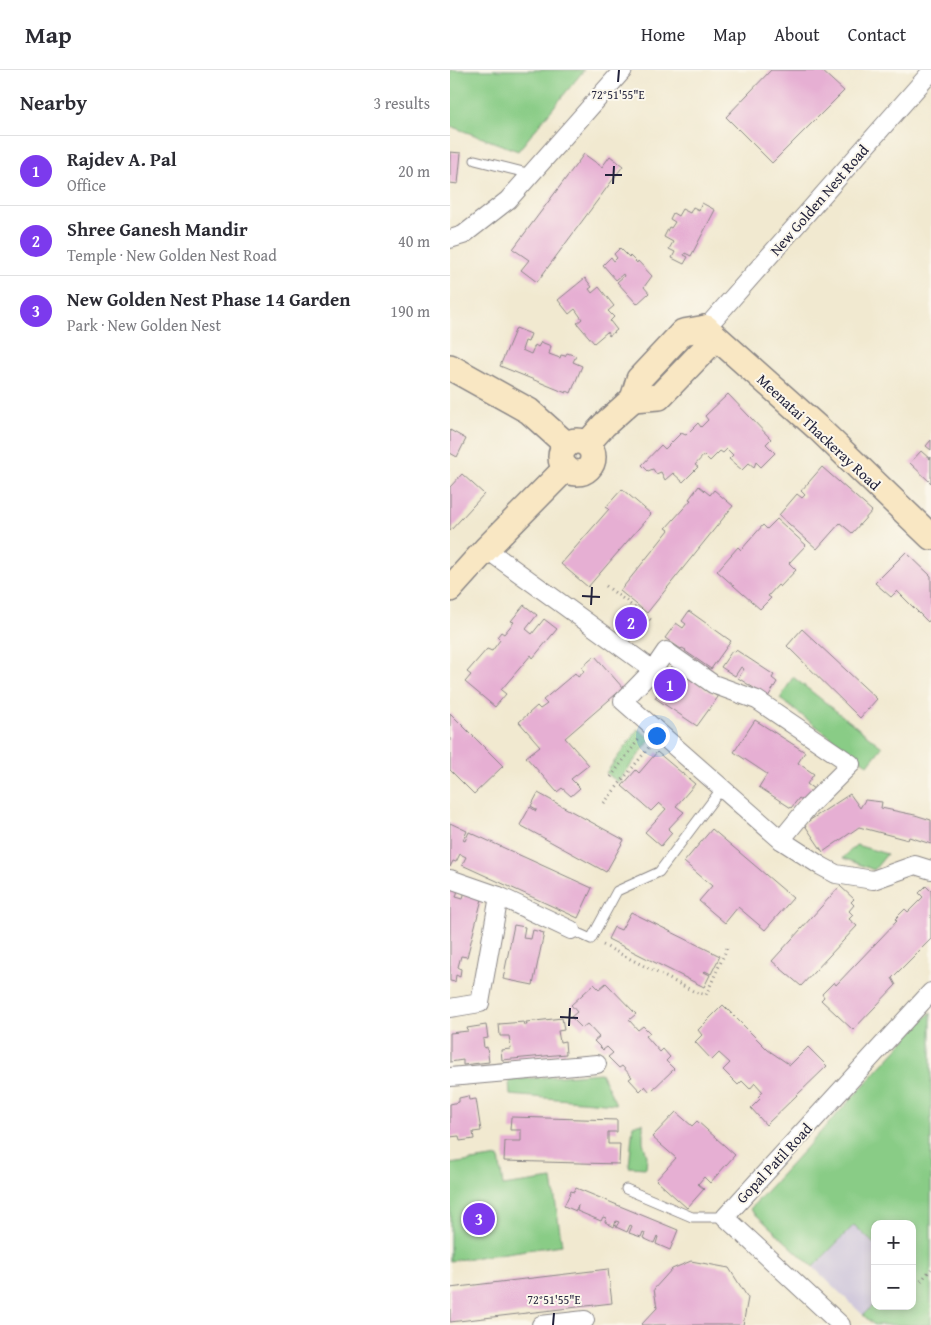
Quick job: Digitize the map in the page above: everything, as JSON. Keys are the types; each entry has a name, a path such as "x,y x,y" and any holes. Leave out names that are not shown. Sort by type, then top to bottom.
{"street":[{"path":"450,239 463,235 508,200 623,70"},
{"name":"New Golden Nest Road","path":"706,328 931,72"},
{"path":"450,590 573,453 633,399 639,379 683,332 706,328"},
{"name":"Meenatai Thackeray Road","path":"706,328 818,429 931,537"},
{"path":"450,367 529,411 573,453"},
{"path":"486,549 653,670"},
{"path":"781,840 808,807 852,764 757,700 713,684 666,651 653,670 623,701 781,840 836,874 872,880 915,865 931,870"},
{"path":"450,879 499,896 571,930"},
{"path":"450,1008 480,1003 499,896"},
{"name":"Gopal Patil Road","path":"840,1325 725,1217 931,992"},
{"path":"450,1077 597,1064"},
{"path":"541,1325 585,1320"}],"lane":[{"path":"475,160 530,174"},
{"path":"571,930 591,939 617,891 659,872 722,788"},
{"path":"626,1189 692,1217 725,1217"}],"path":[{"path":"606,586 651,620"},
{"path":"604,803 660,734"},
{"path":"612,777 639,739"},
{"path":"627,743 633,748"},
{"path":"591,939 706,996 728,946"},
{"path":"921,1281 931,1269"}],"shaded area":[{"path":"854,1225 871,1241 871,1307 863,1315 813,1267"}],"green space":[{"path":"450,70 584,70 518,151 450,126"},
{"path":"793,677 882,747 868,765 780,699"},
{"path":"638,729 651,739 618,782 606,773"},
{"path":"856,845 887,854 874,870 843,858"},
{"path":"931,1012 931,1325 874,1325 863,1315 871,1307 871,1310 916,1310 916,1220 871,1220 871,1241 854,1225 813,1267 750,1209"},
{"path":"601,1073 616,1104 510,1095 509,1080"},
{"path":"643,1123 643,1142 647,1156 646,1168 629,1167 633,1125"},
{"path":"499,1157 503,1186 552,1179 562,1245 450,1261 450,1164"}],"building":[{"path":"771,70 821,70 844,91 772,163 726,117"},
{"path":"450,152 461,153 458,184 450,183"},
{"path":"584,154 602,167 610,156 623,166 537,282 521,270 529,260 513,249"},
{"path":"702,203 715,210 691,256 685,253 684,255 688,257 684,264 672,258 675,252 669,249 673,242 664,237 669,227 671,228 675,222 670,219 673,213 678,216 682,209 690,213 693,207 699,210"},
{"path":"620,248 637,263 638,261 652,276 644,287 649,293 637,304 617,282 624,276 623,274 616,280 603,265 611,257 614,261 617,258 614,254"},
{"path":"585,278 592,287 589,289 592,293 599,287 614,306 608,311 614,317 610,321 617,330 609,336 607,332 594,343 577,323 582,319 575,309 569,314 558,300"},
{"path":"516,328 531,334 528,342 525,341 522,350 531,354 535,345 538,347 541,342 551,346 549,354 560,358 561,355 565,356 567,353 576,356 573,362 582,366 571,393 567,391 566,393 500,366"},
{"path":"728,394 771,439 766,444 775,453 761,467 756,462 754,467 749,463 742,470 729,459 733,455 727,449 723,453 720,451 710,461 704,455 695,465 698,467 683,482 673,473 665,480 661,472 656,474 653,469 648,471 642,465 661,445 665,449 681,433 686,435 698,423 701,427 708,420 705,416"},
{"path":"450,430 466,439 457,457 450,453"},
{"path":"931,440 931,450 926,446"},
{"path":"921,451 930,459 931,457 931,483 910,463"},
{"path":"822,467 872,511 852,533 840,523 817,549 779,515 797,494 802,498 805,495 801,491"},
{"path":"462,474 484,494 450,531 450,487"},
{"path":"699,486 710,495 714,490 733,506 647,613 620,591 669,530 666,528 691,500 689,499"},
{"path":"622,489 651,514 588,587 561,564 609,509 606,507"},
{"path":"777,519 806,545 789,563 796,570 780,587 778,585 768,596 771,598 760,609 717,571 738,547 741,550 763,525 767,529"},
{"path":"906,552 931,576 931,618 928,622 897,591 891,597 875,583"},
{"path":"524,605 537,615 526,629 532,634 544,619 557,629 533,658 531,655 501,690 506,694 495,707 465,682 471,675 467,672 487,649 492,651 500,640 497,637 501,632 504,634 514,622 511,621"},
{"path":"689,611 731,641 711,669 686,650 681,649 665,638 676,623 683,628 686,624 682,621"},
{"path":"802,629 877,699 860,718 787,646"},
{"path":"736,650 774,675 772,678 777,682 768,697 738,678 744,669 741,667 735,676 721,667 732,651"},
{"path":"595,656 623,688 565,738 589,765 571,779 580,788 571,796 562,788 557,792 526,757 540,746 519,722 537,706 540,709 547,704 543,700 575,673 578,677 584,672 582,667"},
{"path":"675,668 718,697 697,726 655,698"},
{"path":"450,713 503,766 474,794 450,770"},
{"path":"755,720 805,752 798,763 814,774 807,784 814,789 805,802 799,798 791,808 759,787 767,774 734,752"},
{"path":"657,752 695,784 676,806 684,812 668,829 672,833 661,846 645,832 666,809 659,803 651,811 622,786 636,770 639,773"},
{"path":"538,793 624,840 606,872 520,825 530,807 536,811 531,806"},
{"path":"850,794 860,808 865,800 882,802 881,808 931,820 931,844 909,837 908,840 859,827 823,852 804,824"},
{"path":"450,823 467,831 463,840 465,841 469,832 592,888 578,918 462,865 466,857 460,854 456,862 453,861 450,867"},
{"path":"712,829 793,898 765,930 738,907 725,923 699,901 712,886 684,862"},
{"path":"450,884 459,886 456,897 463,899 465,890 483,895 467,957 461,956 458,967 461,969 460,977 456,975 455,982 450,981"},
{"path":"840,886 854,899 851,902 854,905 849,911 853,915 849,919 857,926 801,986 772,961"},
{"path":"926,886 931,891 931,939 892,978 896,985 853,1030 821,1000 824,997 822,994 834,982 836,985 897,921 895,919 905,909 908,912 923,897 919,893"},
{"path":"631,912 720,956 711,974 704,972 710,975 704,987 608,939 614,927 621,930"},
{"path":"514,925 525,927 523,938 531,939 533,930 544,933 533,985 503,979"},
{"path":"606,983 636,1014 629,1020 638,1030 643,1026 650,1033 646,1036 660,1052 663,1049 670,1057 666,1061 674,1069 650,1092 645,1086 640,1091 629,1079 632,1077 622,1066 619,1068 608,1057 613,1053 607,1047 603,1050 594,1041 599,1037 587,1024 582,1028 571,1017 577,1012 571,1005 594,984 599,989"},
{"path":"723,1005 768,1050 790,1065 808,1047 827,1066 766,1125 751,1108 760,1099 758,1097 763,1092 755,1083 750,1089 742,1081 738,1085 723,1070 730,1063 719,1053 712,1060 695,1042 702,1035 698,1030"},
{"path":"562,1018 564,1030 558,1031 560,1042 565,1041 566,1054 502,1060 501,1050 511,1049 509,1036 500,1036 499,1024 524,1022 527,1025 526,1022"},
{"path":"486,1025 488,1038 483,1039 484,1048 487,1047 489,1062 463,1065 463,1060 450,1062 450,1033 468,1031 467,1028"},
{"path":"468,1096 469,1100 476,1099 481,1131 473,1132 474,1139 460,1141 459,1136 450,1137 450,1104 459,1102 459,1098"},
{"path":"676,1112 692,1126 697,1121 735,1155 710,1183 704,1177 698,1184 704,1189 687,1208 656,1180 676,1158 652,1137"},
{"path":"511,1117 617,1120 617,1132 608,1132 608,1144 620,1144 619,1164 504,1161 505,1141 521,1141 521,1130 510,1130"},
{"path":"576,1188 678,1230 670,1250 656,1244 657,1236 654,1243 643,1238 645,1233 643,1232 641,1237 629,1233 632,1226 630,1225 627,1232 616,1227 619,1222 616,1221 614,1227 605,1222 606,1218 603,1217 601,1221 577,1211 578,1205 576,1211 564,1206 571,1191 574,1192"},
{"path":"691,1261 729,1268 748,1298 743,1325 641,1325 657,1308 654,1289 672,1269"},
{"path":"608,1269 612,1303 450,1322 450,1288"}],"place":[{"name":"Shree Ganesh Mandir","path":"631,623"},
{"name":"Rajdev A. Pal","path":"670,685"},
{"name":"New Golden Nest Phase 14 Garden","path":"479,1219"}]}
